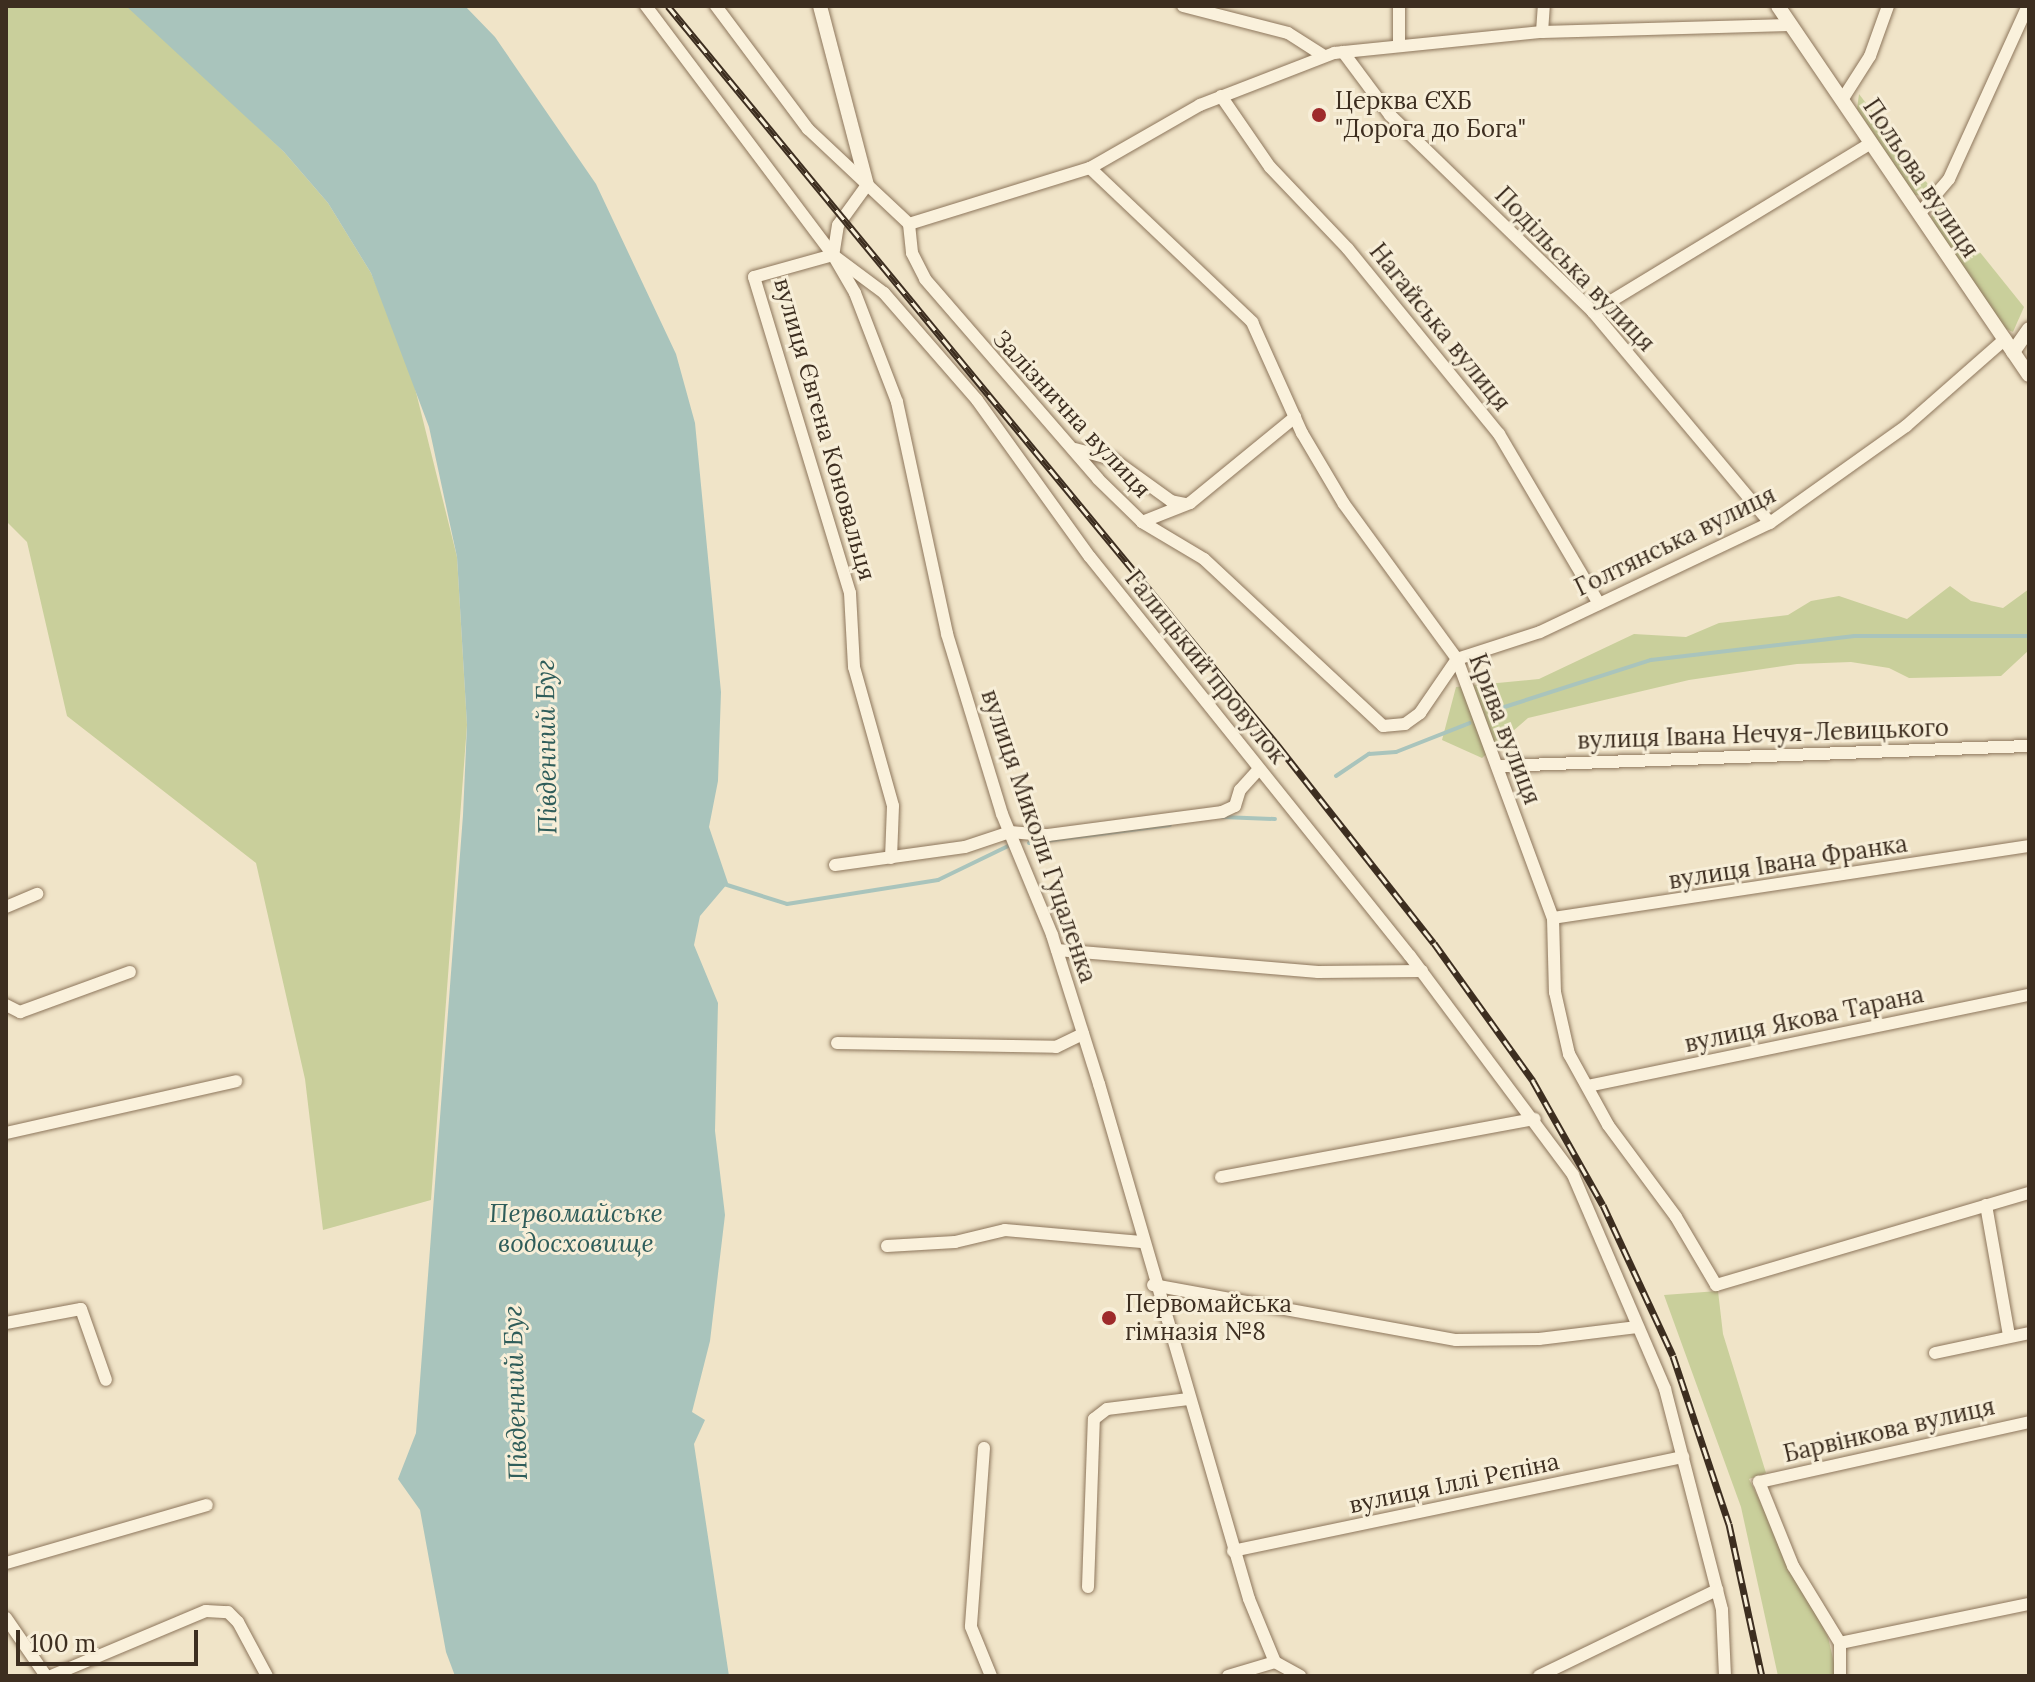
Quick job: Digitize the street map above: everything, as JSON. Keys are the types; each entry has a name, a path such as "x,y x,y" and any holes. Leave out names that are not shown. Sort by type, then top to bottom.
{"street":[{"path":"646,6 833,255"},
{"path":"716,6 808,129 909,224 1090,168 1147,131 1221,96 1324,56 1542,32 1789,25"},
{"path":"820,6 867,185"},
{"path":"1183,6 1256,22 1311,44 1324,56"},
{"path":"1255,6 1256,22"},
{"path":"1399,6 1399,46"},
{"path":"1542,32 1544,6"},
{"name":"Польова вулиця","path":"1778,6 2029,375"},
{"path":"1842,100 1870,56 1888,6"},
{"path":"1919,214 1949,179 2028,6"},
{"name":"Подільська вулиця","path":"1343,52 1390,115 1593,312 1770,523"},
{"name":"Нагайська вулиця","path":"1221,96 1270,167 1348,249 1499,434 1599,604"},
{"path":"1593,312 1871,143"},
{"name":"Крива вулиця","path":"1090,168 1252,322 1295,417 1344,504 1457,659 1500,766 1553,918 1555,992 1569,1054 1716,1285 1986,1205"},
{"path":"833,255 838,225 867,185"},
{"name":"Залізнична вулиця","path":"909,224 912,253 925,279 1073,449 1142,522 1204,559 1383,726 1405,724 1420,713 1457,659"},
{"name":"Галицький провулок","path":"833,255 884,293 977,400 1090,557 1422,971 1535,1119 1573,1175 1665,1389 1717,1590 1725,1676"},
{"name":"вулиця Миколи Гуцаленка","path":"833,255 855,293 897,402 947,634 1010,832 1057,950 1233,1551 1275,1662"},
{"name":"вулиця Євгена Коновальця","path":"833,255 754,277 850,593 854,667 893,806 891,858"},
{"path":"2009,345 2029,329"},
{"name":"Голтянська вулиця","path":"1457,659 1540,632 1770,523 1906,426 2009,345"},
{"path":"1142,522 1188,504 1295,417"},
{"path":"1073,449 1113,459 1171,501 1188,504"},
{"name":"вулиця Івана Нечуя-Левицького","path":"1500,766 2029,746"},
{"path":"835,865 965,847 1010,832 1048,835 1222,812 1235,806 1240,790 1259,769"},
{"name":"вулиця Івана Франка","path":"1553,918 2029,846"},
{"path":"6,907 37,894"},
{"path":"1057,950 1318,972 1422,971"},
{"path":"6,1005 20,1012 130,972"},
{"name":"вулиця Якова Тарана","path":"1588,1086 2029,995"},
{"path":"837,1043 1056,1047 1083,1034"},
{"path":"6,1133 236,1081"},
{"path":"1221,1177 1535,1119"},
{"path":"2009,1336 1986,1205 2029,1193"},
{"path":"887,1246 955,1242 1005,1230 1141,1242"},
{"path":"1153,1285 1456,1340 1539,1339 1637,1327"},
{"path":"6,1323 81,1309 106,1380"},
{"path":"1935,1353 2029,1333"},
{"path":"1088,1587 1094,1419 1107,1409 1188,1399"},
{"name":"Барвінкова вулиця","path":"1840,1643 1793,1566 1759,1482 2029,1422"},
{"path":"984,1448 971,1627 991,1676"},
{"name":"вулиця Іллі Рєпіна","path":"1233,1551 1683,1457"},
{"path":"6,1563 207,1505"},
{"path":"1539,1676 1717,1590"},
{"path":"1840,1676 1840,1643 2029,1604"},
{"path":"6,1618 48,1676 206,1611 228,1612 238,1622 267,1676"},
{"path":"1228,1676 1275,1662 1300,1676"}],"green space":[{"path":"6,6 126,6 143,18 284,152 328,203 371,273 408,360 457,557 467,725 431,1200 323,1230 305,1079 256,863 67,716 27,542 6,521"},
{"path":"1859,94 1934,192 1931,196 1914,195 1857,109"},
{"path":"1938,200 2024,307 2013,332 2004,328 1944,242 1931,217"},
{"path":"1950,586 1971,601 2003,608 2029,589 2029,650 2001,676 1909,678 1889,668 1851,662 1797,664 1689,680 1528,718 1482,758 1442,740 1456,687 1539,679 1634,634 1686,637 1719,623 1788,615 1811,601 1839,596 1907,619"},
{"path":"1718,1291 1723,1334 1766,1473 1749,1479 1828,1637 1837,1676 1778,1676 1741,1507 1664,1295"}],"water":[{"name":"Первомайське водосховище","path":"126,6 465,6 495,37 596,184 676,354 695,423 721,692 718,781 709,827 728,883 700,916 694,945 718,1003 715,1131 725,1215 710,1341 692,1412 705,1420 694,1444 729,1676 455,1676 446,1652 420,1510 398,1479 416,1433 463,815 467,725 457,557 429,427 371,273 328,203 284,152"}],"waterway":[{"path":"1495,710 1651,660 1855,636 2029,636"},
{"path":"1336,776 1369,754 1396,752 1470,723"},
{"path":"1222,817 1275,819"},
{"path":"1029,843 1170,825"},
{"path":"724,884 787,904 938,880 1008,846"}],"railway":[{"path":"668,6 1275,742 1434,943 1533,1081 1603,1205 1673,1356 1729,1524 1762,1676"}],"place":[{"name":"Церква ЄХБ \"Дорога до Бога\"","path":"1319,115"},
{"name":"Первомайська гімназія №8","path":"1109,1318"}],"water label":[{"name":"Південний Буг","path":"546,747"},
{"name":"Південний Буг","path":"515,1393"}]}
